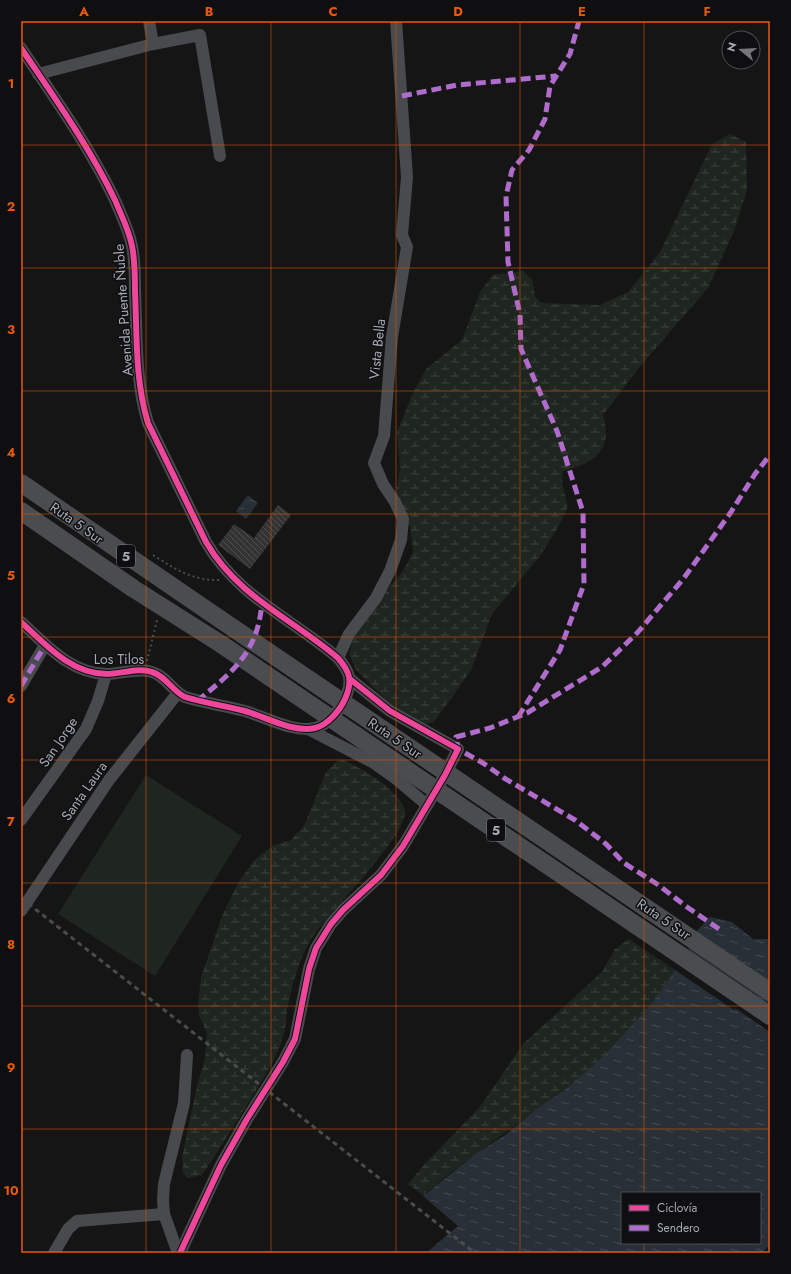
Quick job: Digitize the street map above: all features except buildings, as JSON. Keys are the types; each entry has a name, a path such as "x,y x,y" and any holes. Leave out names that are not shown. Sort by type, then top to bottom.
{"highway":[{"name":"Ruta 5 Sur","path":"21,483 232,628 770,992"},
{"name":"Ruta 5 Sur","path":"21,511 164,609 221,644 770,1016"}],"street":[{"path":"149,21 153,44"},
{"name":"Vista Bella","path":"338,658 349,634 376,598 390,571 401,540 403,519 395,502 383,484 374,463 384,436 392,337 408,247 402,235 407,177 396,21"},
{"path":"38,74 153,44 200,35 220,156"},
{"name":"Avenida Puente Ñuble","path":"21,48 65,112 93,159 107,184 128,229 134,258 140,383 144,412 206,542 216,559 232,578 338,658"},
{"name":"Los Tilos","path":"21,622 45,645 73,666 94,673 106,674 144,670 154,672 160,676 177,694"},
{"path":"21,686 45,645"},
{"path":"177,694 197,701 246,711 297,728 308,729 317,727 328,722 337,712 348,692 350,680 347,669 338,658"},
{"name":"San Jorge","path":"21,820 86,729 98,701 106,674"},
{"path":"179,1253 221,1165 247,1119 283,1062 295,1039 309,969 316,948 331,924 343,910 381,875 403,846 458,749 390,711 350,680"},
{"name":"Santa Laura","path":"21,911 109,780 177,694"},
{"path":"308,729 374,763 395,778 426,805"},
{"path":"179,1253 164,1214 163,1192 184,1103 187,1055"},
{"path":"54,1253 68,1229 77,1221 164,1214"}],"path":[{"path":"148,551 188,575 209,580 232,578"},
{"path":"144,670 158,619 164,609"}],"green space":[{"path":"730,134 746,142 747,190 734,231 708,288 637,370 603,415 606,431 605,441 597,455 585,464 563,471 562,484 568,507 557,529 540,556 492,614 471,670 434,722 421,726 388,702 356,670 349,654 353,640 389,587 403,571 413,552 410,526 395,502 400,466 397,432 412,395 426,369 462,340 480,292 493,275 523,271 532,279 535,296 541,303 600,305 628,292 660,252 712,144"},
{"path":"339,759 356,766 389,788 403,805 405,812 402,824 380,856 321,926 307,946 296,972 287,1009 284,1033 274,1059 253,1096 202,1175 187,1178 183,1172 182,1157 197,1086 205,1059 207,1033 199,1016 198,1003 201,978 222,916 238,883 255,859 274,845 291,840 304,826 326,772"},
{"path":"146,775 242,836 155,976 58,914"},
{"path":"629,939 675,970 650,1005 605,1056 563,1091 451,1172 423,1195 408,1184 422,1167 479,1108 523,1044 602,972 615,949"}],"water":[{"path":"248,495 258,503 246,519 236,511"},
{"path":"710,917 732,922 753,939 770,939 770,1245 761,1253 426,1253 458,1226 423,1196 474,1155 505,1135 538,1108 563,1091 604,1056 650,1005 675,970 734,1010 753,995 688,951 693,935"}],"pier":[{"path":"750,995 770,1007 770,1032 735,1008"}],"railway":[{"path":"21,898 475,1253"}],"marked path":[{"path":"518,717 560,650 584,584 583,512 557,431 521,349 520,314 508,262 506,196 512,170 529,150 545,119 550,86 570,54 579,21"},
{"path":"402,96 457,85 556,76"},
{"path":"719,929 657,884 624,863 606,844 575,820 458,749 456,737 490,728 527,713 602,667 638,632 684,578 731,512 755,474 770,455"},
{"path":"197,701 233,670 242,659 255,634 260,619 262,602"},
{"path":"21,686 45,645"}],"cycle path":[{"path":"21,48 71,122 94,160 115,200 127,228 131,240 134,262 137,358 141,391 148,423 206,542 219,561 249,592 338,658 348,672 349,687 343,703 329,720 315,728 298,728 280,724 245,711 185,697 161,677 152,672 136,670 107,674 94,673 82,669 70,663 49,648 21,622"},
{"path":"180,1253 221,1165 247,1119 283,1062 295,1039 309,969 316,948 331,924 343,910 381,875 403,846 445,775 458,749 390,711 350,679"}]}
